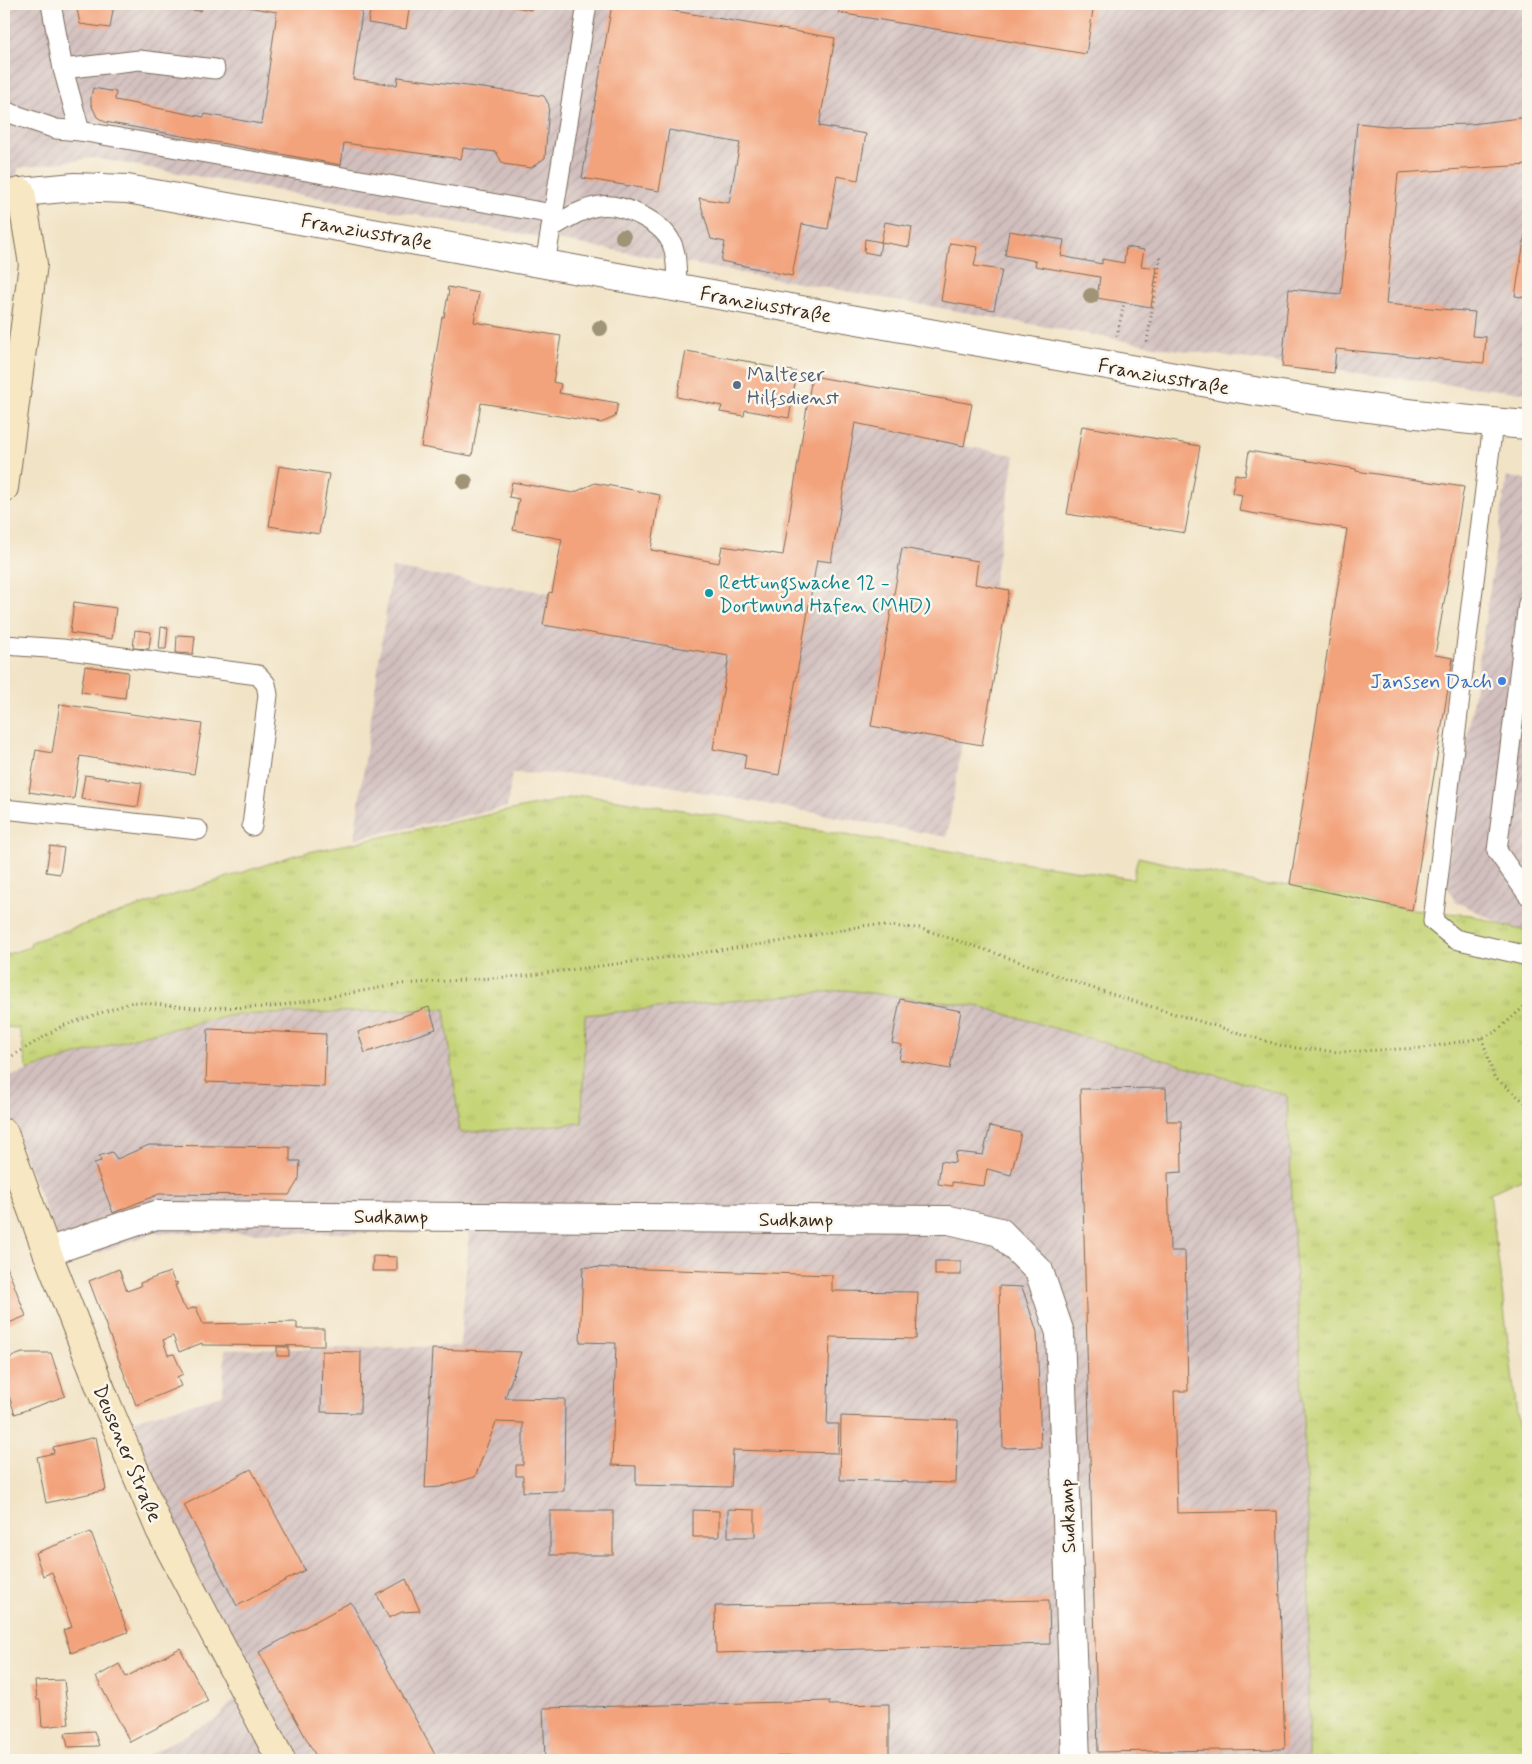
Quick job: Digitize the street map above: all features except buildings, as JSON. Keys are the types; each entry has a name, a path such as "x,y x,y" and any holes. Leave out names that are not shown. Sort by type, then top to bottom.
{"main road":[{"path":"4,488 33,264 12,194"},
{"name":"Deusener Straße","path":"4,1133 47,1252 106,1402 160,1530 281,1760"}],"street":[{"name":"Franziusstraße","path":"12,194 75,187 127,189 1246,390 1314,401 1493,423 1528,425"},
{"name":"Sudkamp","path":"47,1252 156,1215 949,1220 1000,1232 1040,1271 1060,1333 1076,1760"}],"lane":[{"path":"51,4 63,69 80,131"},
{"path":"545,264 587,4"},
{"path":"63,69 139,60 215,69"},
{"path":"4,111 56,129 80,131 552,221 602,205 628,210 651,220 671,240 674,251 677,288"},
{"path":"1493,423 1433,921 1455,939 1528,956"},
{"path":"1528,603 1497,851 1528,895"},
{"path":"4,645 62,649 258,675 266,684 268,695 252,826"},
{"path":"4,809 198,830"}],"path":[{"path":"1151,317 1161,254"},
{"path":"4,1061 62,1026 134,1002 196,1008 272,1007 401,984 522,976 776,942 868,925 919,928 1095,989 1286,1047 1338,1052 1422,1048 1482,1038 1497,1031 1528,1003"},
{"path":"1482,1038 1494,1076 1528,1105"}],"shaded area":[{"path":"4,4 1528,4 1528,393 1442,384 1171,349 94,158 18,168 4,275"},
{"path":"812,376 972,404 964,446 1015,455 993,587 974,584 947,739 962,742 947,837 607,775 512,773 507,807 354,839 392,568 768,628 779,579"},
{"name":"Janssen Dach","path":"1507,477 1528,479 1528,931 1508,927 1455,901 1445,883"},
{"path":"846,990 982,1007 1287,1097 1309,1537 1309,1760 138,1760 216,1719 252,1680 168,1528 126,1422 223,1395 225,1350 460,1346 469,1233 154,1233 66,1264 4,1100 4,1078 141,1036 234,1015 446,1009 460,1133 582,1123 585,1015"}],"green space":[{"path":"584,795 1133,879 1138,857 1268,886 1290,884 1412,910 1471,915 1508,927 1528,931 1528,1176 1490,1193 1528,1505 1528,1760 1309,1760 1309,1537 1287,1096 982,1007 846,990 585,1015 582,1123 460,1133 445,1009 234,1015 141,1036 27,1070 19,1028 4,1027 4,955 30,947 31,942 295,855"}],"place":[{"name":"Malteser Hilfsdienst","path":"737,385"},
{"name":"Rettungswache 12 - Dortmund Hafen (MHD)","path":"709,593"},
{"name":"Janssen Dach","path":"1502,681"}]}
